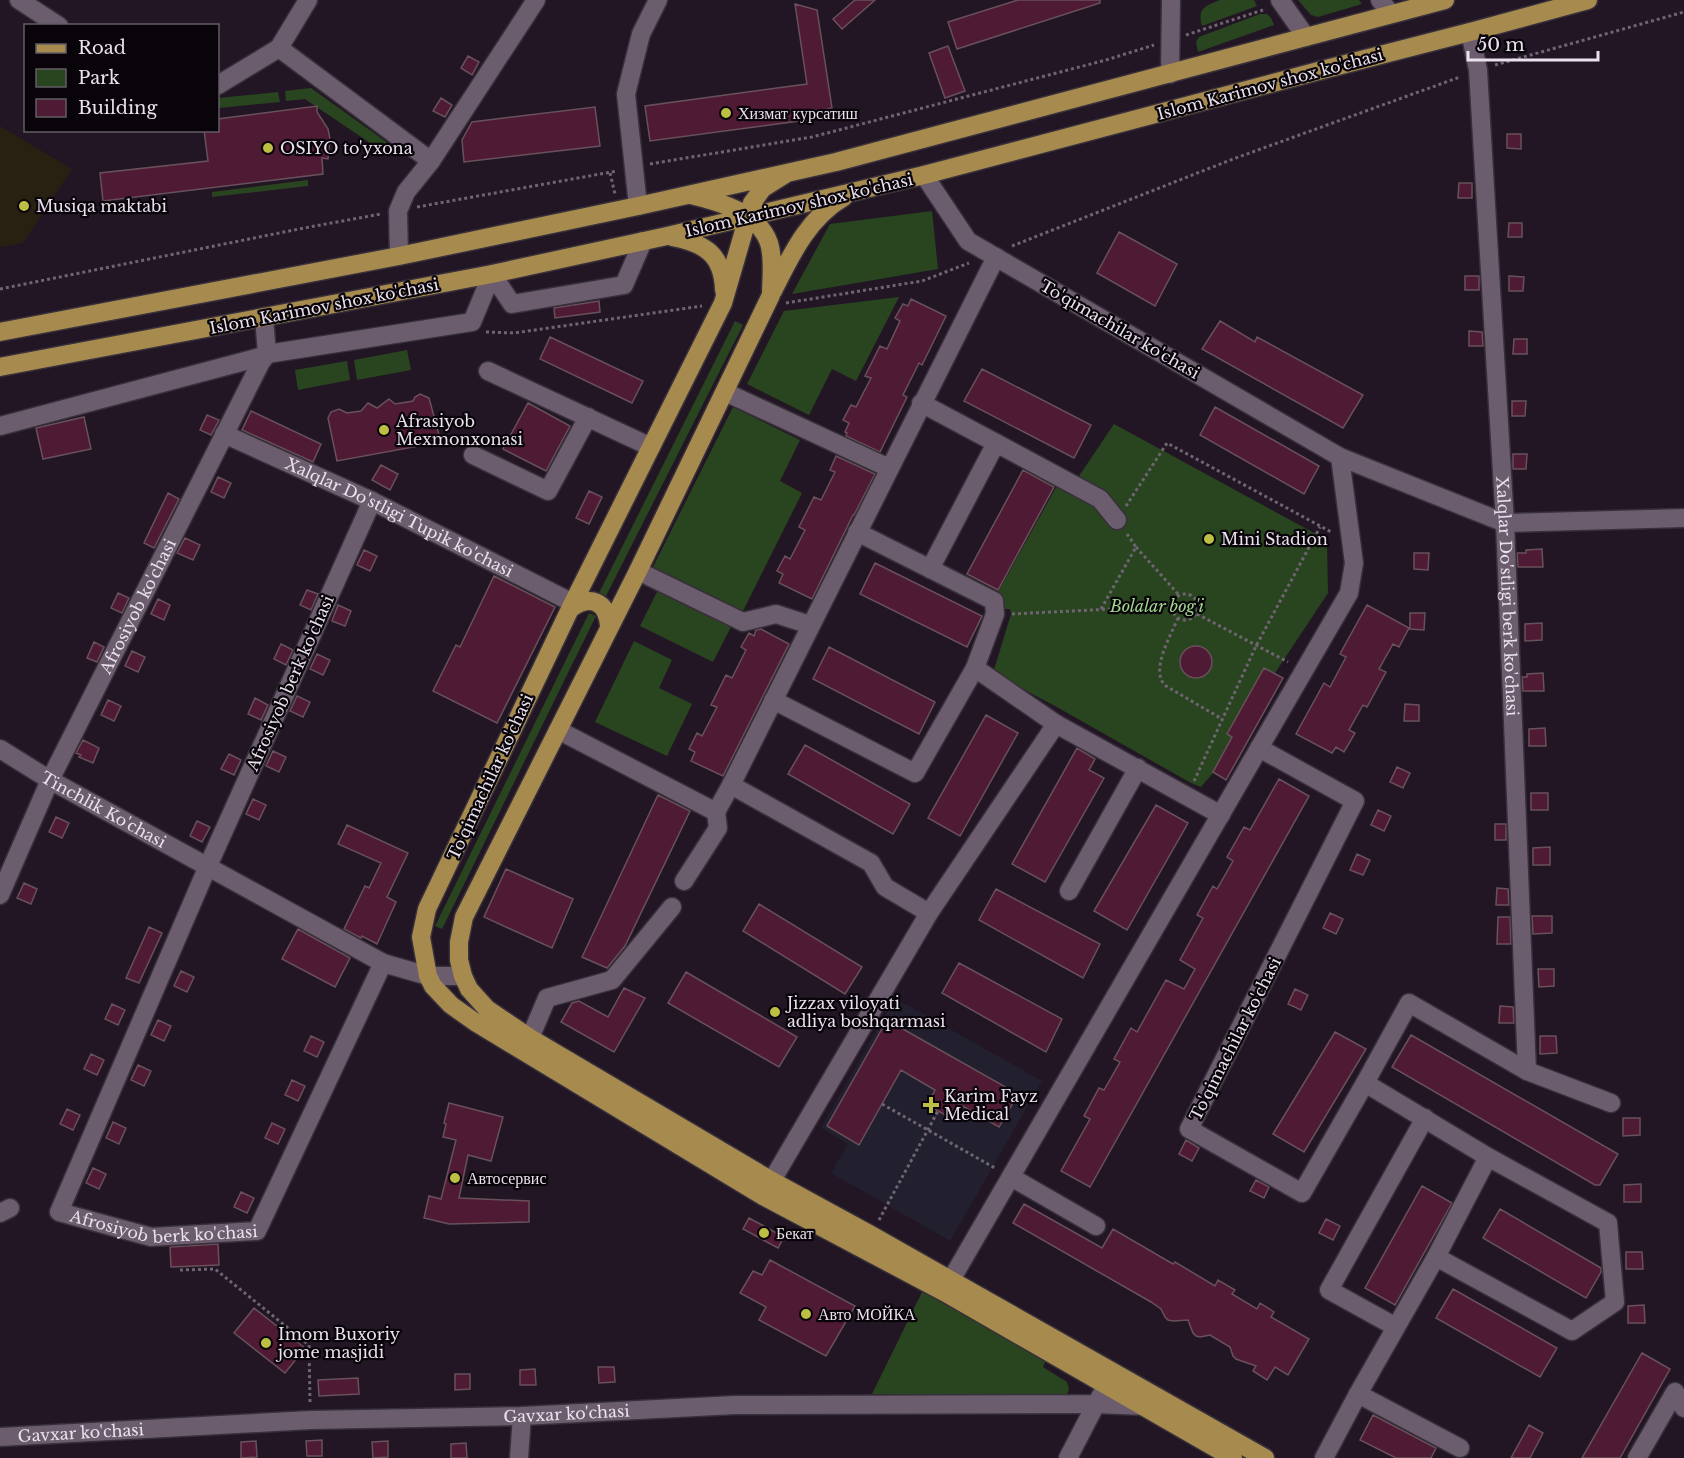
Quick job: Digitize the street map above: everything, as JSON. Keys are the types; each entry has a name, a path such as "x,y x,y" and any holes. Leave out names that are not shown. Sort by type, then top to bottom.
{"main road":[{"name":"Islom Karimov shox ko'chasi","path":"0,332 399,256 836,162 1306,37 1385,7 1445,0"},
{"name":"Islom Karimov shox ko'chasi","path":"0,367 492,274 667,236 924,175 1470,33 1588,0"},
{"name":"To'qimachilar ko'chasi","path":"787,173 763,188 752,203 723,303 571,606 427,909 421,937 428,976 451,1005 475,1022 767,1189 947,1286 1110,1379 1265,1458"},
{"path":"769,300 789,259 812,224 823,212 855,191"},
{"name":"To'qimachilar ko'chasi","path":"691,195 716,201 748,216 760,228 769,242 772,256 769,300 638,571 464,917 459,942 462,976 469,989 487,1009 530,1038 767,1189 871,1235 947,1286"},
{"path":"667,236 692,242 708,250 718,264 723,279 723,303"},
{"path":"571,606 579,602 591,601 602,605 608,615 609,626"},
{"name":"To'qimachilar ko'chasi","path":"1110,1379 1145,1406 1233,1458"}],"street":[{"path":"19,0 56,24"},
{"path":"219,84 279,48 309,0"},
{"path":"399,256 398,211 406,192 431,161 536,0"},
{"path":"638,206 626,94 641,34 658,0"},
{"path":"1170,74 1172,0"},
{"path":"1280,0 1306,37"},
{"name":"Xalqlar Do'stligi berk ko'chasi","path":"1470,33 1478,70 1505,523 1527,1071"},
{"path":"279,48 431,161"},
{"name":"To'qimachilar ko'chasi","path":"924,175 968,241 1340,457 1505,523 1684,518"},
{"path":"492,274 512,304 624,285 643,241"},
{"path":"684,881 718,828 716,812 994,255"},
{"path":"0,426 266,355 472,322 492,274"},
{"path":"264,317 266,355"},
{"name":"Afrosiyob ko'chasi","path":"0,895 50,780 266,355"},
{"path":"488,371 651,447"},
{"path":"725,392 889,468"},
{"path":"921,404 1100,498 1117,520"},
{"path":"473,455 549,491 588,417"},
{"name":"Xalqlar Do'stligi Tupik ko'chasi","path":"224,434 372,501 571,606"},
{"path":"930,569 996,443"},
{"path":"947,1286 1348,593 1354,563 1340,457"},
{"name":"Afrosiyob berk ko'chasi","path":"372,501 208,866 59,1212 152,1237 257,1231 383,963"},
{"path":"773,700 915,773 975,668 995,614 994,601 857,532"},
{"path":"638,571 743,622 776,614 810,625"},
{"path":"975,668 1056,724 1221,815"},
{"path":"767,1189 928,913 1056,724"},
{"path":"558,730 716,812"},
{"name":"To'qimachilar ko'chasi","path":"1259,748 1355,801 1189,1129 1302,1193 1365,1083"},
{"name":"Tinchlik Ko'chasi","path":"0,749 50,780 208,866"},
{"path":"1069,891 1138,768"},
{"path":"731,785 871,863 885,887 928,913"},
{"path":"208,866 383,963 428,976 462,976"},
{"path":"530,1038 547,998 612,981 672,907"},
{"path":"1436,1257 1572,1331 1615,1302 1608,1223 1488,1157 1365,1083 1409,1003 1527,1071 1611,1103"},
{"path":"1396,1327 1329,1290 1425,1118"},
{"path":"1324,1458 1436,1257 1488,1157"},
{"path":"1011,1177 1096,1226"},
{"path":"1068,1458 1110,1379"},
{"path":"1637,1458 1675,1392 1684,1408"},
{"path":"1358,1394 1460,1448"},
{"name":"Gavxar ko'chasi","path":"0,1437 311,1420 522,1416 735,1405 1096,1404 1145,1406"},
{"path":"519,1458 522,1416"}],"path":[{"path":"769,300 922,281 994,255 1233,159 1478,70 1684,12"},
{"path":"482,332 514,333 723,303"},
{"path":"1161,450 1167,443 1320,527 1256,646 1187,796"},
{"path":"1136,547 1179,595"},
{"path":"1186,593 1197,600 1199,607 1192,619 1178,618 1173,613 1174,599 1179,595 1186,593"},
{"path":"995,614 1172,606"},
{"path":"1197,614 1304,670"},
{"path":"1178,618 1159,667 1160,678 1166,686 1223,719"},
{"path":"882,1104 1011,1177"},
{"path":"871,1235 938,1111"},
{"path":"180,1270 215,1269 309,1345 311,1420"}],"shaded area":[{"name":"Musiqa maktabi","path":"0,126 72,169 23,243 0,247"},
{"name":"Karim Fayz Medical","path":"895,998 1042,1081 950,1241 831,1173 848,1144 821,1128"}],"green space":[{"path":"1220,0 1254,0 1257,6 1202,26 1201,15 1204,8"},
{"path":"1298,0 1359,0 1362,4 1318,17 1311,15"},
{"path":"1260,14 1267,14 1274,25 1198,52 1196,42 1199,37"},
{"path":"311,88 392,146 376,147 305,99 286,101 285,91"},
{"path":"278,92 280,102 219,108 219,98"},
{"path":"308,180 308,186 212,197 212,192"},
{"path":"932,211 938,269 792,294 830,224"},
{"path":"899,297 856,381 832,369 809,415 747,384 784,311"},
{"path":"735,321 743,325 606,596 599,593"},
{"path":"407,350 411,370 357,380 354,360"},
{"path":"347,361 350,380 298,390 295,370"},
{"path":"733,407 800,440 780,481 802,493 741,615 651,571"},
{"name":"Bolalar bog'i","path":"1114,424 1327,540 1328,593 1275,673 1283,678 1226,780 1213,773 1201,787 993,673 1011,614 1010,609 1005,609 998,592 1059,482 1071,488"},
{"path":"660,586 733,623 713,662 640,626"},
{"path":"589,613 596,616 442,929 435,926"},
{"path":"634,641 672,660 659,688 692,704 667,756 595,722"},
{"path":"923,1290 1047,1358 1043,1367 1067,1382 1069,1389 1065,1400 872,1394"}],"building":[{"path":"855,0 875,0 842,29 833,19"},
{"path":"1018,0 1100,0 1100,3 957,49 948,22"},
{"name":"Хизмат курсатиш","path":"795,4 817,10 832,108 807,114 807,120 650,141 645,106 807,84"},
{"path":"948,46 965,91 945,98 929,53"},
{"path":"468,56 479,62 472,75 461,68"},
{"path":"441,98 452,105 445,117 433,111"},
{"name":"OSIYO to'yxona","path":"317,106 317,112 328,129 330,139 328,159 322,158 323,174 103,201 100,173 208,161 204,132 219,132 219,119"},
{"path":"595,107 600,146 464,162 462,140 472,122"},
{"path":"1507,134 1521,134 1521,149 1507,148"},
{"path":"1459,183 1472,183 1472,198 1458,198"},
{"path":"1509,223 1522,223 1522,237 1508,237"},
{"path":"1119,232 1177,264 1155,306 1097,273"},
{"path":"1465,276 1479,276 1479,290 1465,290"},
{"path":"1509,276 1524,277 1523,291 1509,291"},
{"path":"911,299 946,316 922,365 919,363 903,395 907,397 880,452 846,436 845,432 849,423 843,420 851,405 856,407 871,378 865,376 880,346 887,349 900,321 895,318 903,304 908,306"},
{"path":"599,301 600,312 555,318 554,308"},
{"path":"1220,321 1255,342 1257,337 1363,395 1343,428 1202,349"},
{"path":"1469,331 1482,332 1483,346 1469,346"},
{"path":"550,337 643,381 632,403 540,359"},
{"path":"1514,339 1527,339 1527,354 1513,354"},
{"path":"982,369 1091,425 1074,458 964,401"},
{"name":"Afrasiyob Mexmonxonasi","path":"420,394 429,398 441,442 337,461 328,418 331,412 339,409 347,413 361,411 368,403 377,408 389,399 395,404 413,401"},
{"path":"1512,401 1526,401 1525,416 1512,416"},
{"path":"528,403 570,426 546,471 503,449"},
{"path":"1215,407 1319,466 1304,494 1200,435"},
{"path":"251,411 321,444 313,462 242,430"},
{"path":"207,415 219,420 211,435 200,430"},
{"path":"84,417 91,449 43,459 36,428"},
{"path":"1513,454 1527,454 1526,469 1513,469"},
{"path":"836,456 875,474 812,599 779,583 783,574 777,571 785,556 790,559 805,530 799,527 814,497 821,500 835,472 830,470"},
{"path":"381,465 398,474 390,490 372,480"},
{"path":"1023,470 1054,487 998,590 967,574"},
{"path":"218,477 231,483 224,498 211,492"},
{"path":"589,491 602,497 589,524 576,518"},
{"path":"168,493 179,499 154,548 144,543"},
{"path":"185,538 200,545 193,560 177,553"},
{"path":"1542,549 1543,567 1518,567 1517,553"},
{"path":"364,550 377,556 370,571 357,565"},
{"path":"1414,553 1429,553 1428,570 1414,569"},
{"path":"875,563 982,616 967,647 860,594"},
{"path":"494,576 555,607 497,723 433,691 456,645 460,647"},
{"path":"307,590 318,594 311,610 300,605"},
{"path":"118,593 129,598 122,613 111,608"},
{"path":"158,599 170,605 164,620 151,614"},
{"path":"338,605 351,611 345,626 332,621"},
{"path":"1367,605 1409,628 1399,647 1393,644 1379,669 1386,672 1367,707 1363,705 1349,730 1355,733 1344,752 1336,747 1332,753 1296,734 1324,683 1330,687 1346,657 1340,654"},
{"path":"1410,613 1425,613 1424,630 1410,629"},
{"path":"1542,623 1542,640 1525,641 1525,624"},
{"path":"761,629 789,644 723,776 691,761 695,752 689,749 697,733 702,736 717,707 711,705 726,675 732,678 746,650 741,647 749,633 754,636 756,630"},
{"path":"94,642 104,647 97,662 87,658"},
{"path":"281,644 293,650 286,665 274,659"},
{"path":"1196,646 1207,651 1212,662 1207,673 1196,678 1185,673 1180,662 1185,651"},
{"path":"829,647 935,702 919,734 813,679"},
{"path":"132,651 145,657 138,672 125,666"},
{"path":"317,654 330,660 323,675 310,669"},
{"path":"1264,668 1283,678 1226,780 1213,772 1232,737 1227,734"},
{"path":"1543,673 1544,691 1523,691 1522,677 1527,677 1527,674"},
{"path":"297,696 310,702 303,717 290,711"},
{"path":"255,698 268,705 261,720 248,714"},
{"path":"108,700 121,706 114,721 101,715"},
{"path":"1405,704 1419,705 1419,721 1404,721"},
{"path":"986,715 1018,733 960,836 928,818"},
{"path":"1545,728 1546,746 1529,746 1529,729"},
{"path":"83,740 99,748 93,763 79,757 81,755 76,753"},
{"path":"805,745 910,804 893,834 788,774"},
{"path":"1077,748 1095,759 1089,770 1104,778 1045,882 1012,864"},
{"path":"273,751 286,757 279,772 266,766"},
{"path":"229,754 241,760 234,775 221,769"},
{"path":"1397,767 1410,773 1403,788 1390,782"},
{"path":"1279,779 1309,796 1090,1187 1061,1171 1090,1119 1084,1116 1099,1088 1104,1090 1120,1062 1114,1059 1131,1028 1137,1032 1166,980 1184,989 1195,969 1180,960 1203,918 1197,915 1213,886 1217,889 1233,861 1227,857 1244,827 1250,830"},
{"path":"1531,793 1548,793 1548,810 1531,810"},
{"path":"658,795 690,811 625,946 607,968 582,957"},
{"path":"253,799 266,805 259,820 246,814"},
{"path":"1156,805 1188,823 1127,930 1094,911"},
{"path":"1378,810 1391,816 1384,831 1371,825"},
{"path":"56,817 69,823 62,838 49,832"},
{"path":"197,821 210,827 202,842 190,836"},
{"path":"1495,824 1506,824 1506,840 1495,840"},
{"path":"347,825 408,853 387,897 396,902 377,944 344,929 365,886 369,888 381,863 338,844"},
{"path":"1550,847 1550,865 1533,865 1533,848"},
{"path":"1357,854 1370,860 1363,875 1350,870"},
{"path":"506,869 573,899 552,948 484,917"},
{"path":"24,883 37,889 31,904 17,898"},
{"path":"1497,888 1508,889 1509,905 1496,905"},
{"path":"996,889 1100,944 1083,978 979,920"},
{"path":"759,904 862,967 845,994 743,931"},
{"path":"1330,913 1343,919 1336,934 1323,928"},
{"path":"1532,916 1552,916 1552,933 1533,934"},
{"path":"1498,917 1510,917 1511,944 1497,944"},
{"path":"149,927 162,933 139,983 126,978"},
{"path":"298,929 350,958 335,987 282,959"},
{"path":"959,963 1062,1019 1046,1052 942,993"},
{"path":"1538,969 1554,969 1554,986 1539,987"},
{"path":"181,971 194,977 187,992 174,986"},
{"path":"686,972 797,1037 779,1067 668,1003"},
{"path":"624,988 645,998 614,1052 561,1022 572,1003 579,1001 608,1017"},
{"path":"1295,989 1308,995 1301,1010 1288,1004"},
{"path":"112,1004 125,1010 118,1025 105,1019"},
{"path":"1500,1006 1513,1007 1514,1023 1499,1023"},
{"path":"158,1020 171,1026 164,1041 151,1035"},
{"path":"887,1020 1018,1094 999,1127 959,1104 951,1118 927,1105 935,1090 901,1070 859,1145 827,1126"},
{"path":"1335,1032 1366,1049 1304,1152 1273,1134"},
{"path":"1411,1035 1618,1154 1600,1185 1595,1185 1392,1067"},
{"path":"311,1036 324,1042 317,1057 304,1051"},
{"path":"1540,1036 1556,1036 1557,1053 1540,1054"},
{"path":"91,1054 104,1060 97,1075 84,1069"},
{"path":"138,1065 151,1071 144,1086 131,1080"},
{"path":"292,1080 305,1086 298,1101 285,1095"},
{"path":"449,1103 503,1117 491,1161 468,1155 459,1198 529,1201 529,1222 449,1224 424,1218 429,1196 441,1199 456,1140 443,1137"},
{"path":"67,1109 80,1115 73,1130 60,1124"},
{"path":"1623,1118 1640,1118 1640,1135 1623,1136"},
{"path":"113,1122 126,1128 119,1144 106,1138"},
{"path":"272,1123 285,1129 278,1144 265,1138"},
{"path":"1186,1140 1199,1148 1192,1161 1179,1154"},
{"path":"93,1168 106,1174 99,1189 86,1183"},
{"path":"1256,1180 1269,1187 1264,1198 1250,1191"},
{"path":"1641,1184 1641,1202 1624,1202 1624,1185"},
{"path":"1422,1186 1452,1203 1395,1305 1365,1288"},
{"path":"241,1192 254,1198 247,1213 234,1207"},
{"path":"1024,1204 1102,1248 1113,1229 1215,1286 1218,1280 1235,1290 1232,1294 1257,1309 1260,1303 1274,1312 1271,1317 1309,1339 1288,1375 1275,1367 1267,1380 1253,1371 1256,1366 1236,1359 1230,1347 1210,1335 1196,1336 1188,1320 1168,1320 1161,1309 1151,1302 1013,1223"},
{"path":"1500,1209 1601,1268 1586,1298 1483,1238"},
{"name":"Бекат","path":"749,1218 784,1237 778,1248 743,1229"},
{"path":"1326,1219 1340,1226 1333,1240 1319,1233"},
{"path":"218,1244 219,1265 171,1267 170,1247"},
{"path":"1626,1252 1642,1252 1643,1269 1626,1269"},
{"name":"Авто МОЙКА","path":"770,1260 855,1306 826,1356 759,1320 766,1307 740,1293 753,1271 762,1275"},
{"path":"1453,1289 1557,1348 1540,1377 1436,1318"},
{"path":"1644,1305 1645,1323 1628,1323 1628,1306"},
{"path":"254,1308 305,1348 285,1373 234,1333"},
{"path":"1642,1353 1670,1369 1620,1458 1582,1458"},
{"path":"598,1367 614,1367 615,1382 599,1383"},
{"path":"535,1369 536,1385 520,1385 520,1370"},
{"path":"455,1374 470,1374 470,1389 455,1390"},
{"path":"358,1378 359,1394 319,1396 318,1380"},
{"path":"1373,1415 1436,1448 1431,1458 1396,1458 1360,1440"},
{"path":"1529,1425 1543,1433 1530,1458 1511,1458"},
{"path":"322,1440 322,1456 307,1456 306,1441"},
{"path":"256,1441 257,1457 241,1458 241,1442"},
{"path":"388,1441 388,1457 373,1458 372,1442"},
{"path":"466,1443 467,1458 451,1458 451,1444"}],"place":[{"name":"Хизмат курсатиш","path":"726,113"},
{"name":"OSIYO to'yxona","path":"268,148"},
{"name":"Musiqa maktabi","path":"24,206"},
{"name":"Afrasiyob Mexmonxonasi","path":"384,430"},
{"name":"Mini Stadion","path":"1209,539"},
{"name":"Jizzax viloyati adliya boshqarmasi","path":"775,1012"},
{"name":"Karim Fayz Medical","path":"931,1105"},
{"name":"Автосервис","path":"455,1178"},
{"name":"Бекат","path":"764,1233"},
{"name":"Авто МОЙКА","path":"806,1314"},
{"name":"Imom Buxoriy jome masjidi","path":"266,1343"}]}
